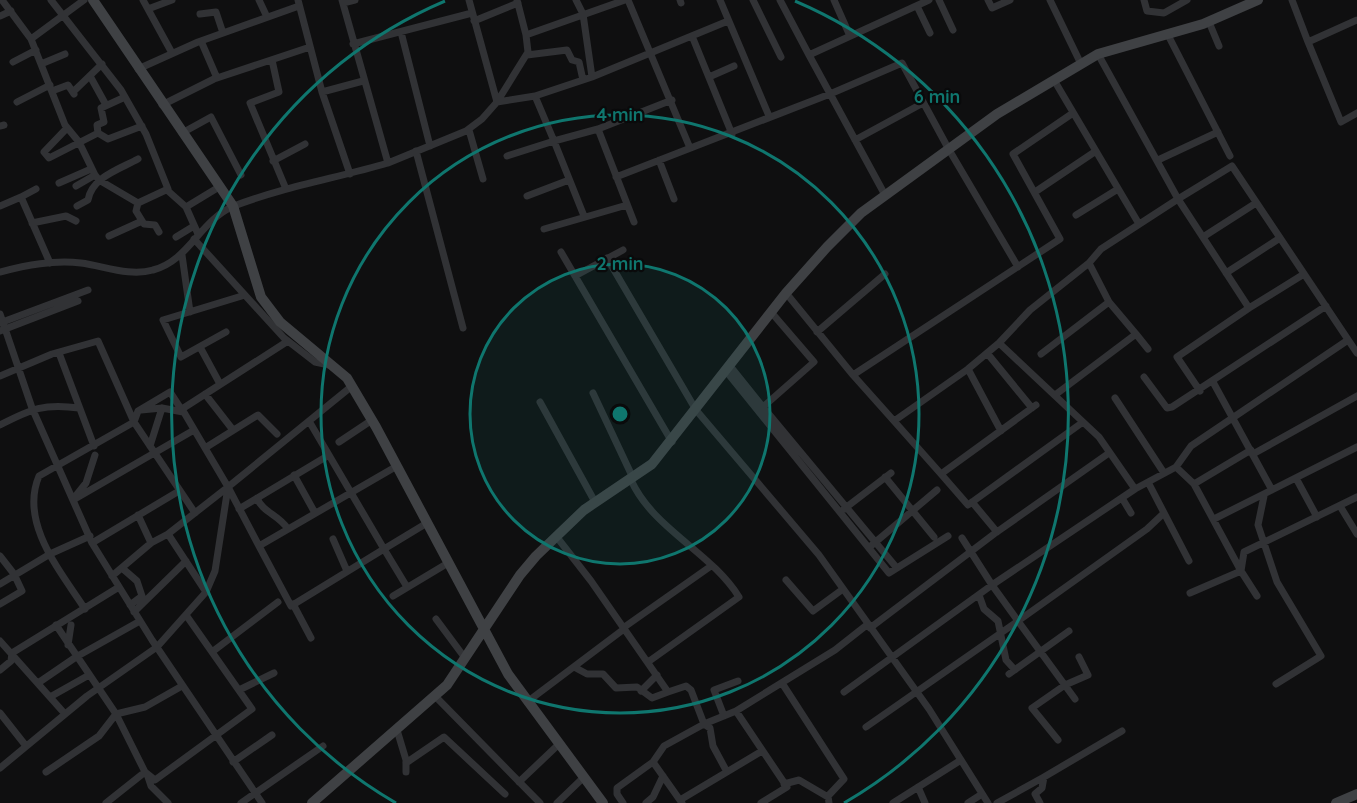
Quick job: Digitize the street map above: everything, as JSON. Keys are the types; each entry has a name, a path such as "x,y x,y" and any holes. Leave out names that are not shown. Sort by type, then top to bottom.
{"main road":[{"path":"93,0 162,105 233,206 261,297 280,322 334,367 352,386 397,466 483,630 527,702 603,803"},
{"path":"312,803 447,685 520,575 556,536 595,502 652,464 672,442 786,293 827,247 885,195 948,148 1098,54 1209,22 1252,1"},
{"path":"1336,803 1357,794"}],"street":[{"path":"2,0 31,39 67,128 79,142 95,175 138,202"},
{"path":"51,0 125,97 142,126 167,190 186,207 196,237 288,341 315,362 334,367"},
{"path":"31,39 84,0"},
{"path":"143,0 172,53"},
{"path":"148,9 172,0"},
{"path":"259,0 267,17"},
{"path":"355,0 343,2 363,81 388,163"},
{"path":"469,0 496,102"},
{"path":"576,0 583,14 592,77"},
{"path":"526,35 627,0 652,53 690,148"},
{"path":"721,0 769,116"},
{"path":"753,0 781,57"},
{"path":"780,0 885,195"},
{"path":"834,0 850,36"},
{"path":"809,55 929,0"},
{"path":"939,0 953,30"},
{"path":"988,0 992,8 1010,0"},
{"path":"1050,0 1081,64"},
{"path":"1144,0 1147,10 1164,13 1187,0"},
{"path":"1292,0 1341,122 1355,114 1357,123"},
{"path":"0,272 50,263 80,263 122,271 151,271 168,265 182,255 203,228 233,206 286,189 388,163 469,130 496,102 527,55 526,35 517,2 473,17 353,44"},
{"path":"138,69 201,41 298,3 322,92 350,174"},
{"path":"917,6 930,33"},
{"path":"0,16 11,11"},
{"path":"200,14 216,12 223,33"},
{"path":"1308,42 1357,20"},
{"path":"496,102 536,96 584,80 728,21"},
{"path":"1209,22 1219,46"},
{"path":"401,32 430,146"},
{"path":"1168,35 1230,156"},
{"path":"692,36 732,134"},
{"path":"201,41 217,78"},
{"path":"162,105 217,78 310,47"},
{"path":"13,62 36,50"},
{"path":"527,55 567,50 572,60 579,62 584,80"},
{"path":"41,64 65,54"},
{"path":"1098,54 1178,199 1249,308"},
{"path":"272,60 279,92 250,103 286,189"},
{"path":"616,177 732,134 769,116 830,94 902,63 948,148 1018,267"},
{"path":"17,102 51,88 68,85 74,94 102,64"},
{"path":"709,77 734,66"},
{"path":"90,76 106,105"},
{"path":"1054,80 1139,224"},
{"path":"322,92 363,81"},
{"path":"536,96 584,216"},
{"path":"125,97 101,108 104,122 97,125 98,133 108,140 142,126"},
{"path":"507,156 598,129 672,100"},
{"path":"855,141 923,103"},
{"path":"853,375 1060,239 1013,154 1073,113"},
{"path":"182,134 211,117 241,175"},
{"path":"67,128 44,152 49,158 98,133"},
{"path":"598,129 634,222"},
{"path":"469,130 483,178"},
{"path":"1158,160 1218,132"},
{"path":"273,161 305,144"},
{"path":"416,151 463,328"},
{"path":"1035,192 1096,151"},
{"path":"59,183 95,175 138,159"},
{"path":"660,160 674,199"},
{"path":"894,421 968,369 999,343 1030,310 1089,263 1101,249 1232,166 1357,353"},
{"path":"76,186 95,175"},
{"path":"77,206 88,200 95,175"},
{"path":"527,196 569,180"},
{"path":"186,207 219,187"},
{"path":"0,206 36,189"},
{"path":"1076,215 1118,189"},
{"path":"138,202 167,190"},
{"path":"21,197 50,263"},
{"path":"138,202 136,211 144,224 155,225 159,232"},
{"path":"1203,237 1256,202"},
{"path":"544,229 627,205"},
{"path":"32,223 66,216 76,221"},
{"path":"109,236 142,221"},
{"path":"176,237 194,226"},
{"path":"1226,273 1280,238"},
{"path":"575,276 623,250"},
{"path":"561,252 672,442"},
{"path":"182,255 190,312"},
{"path":"607,258 696,410 819,555 917,693 988,803"},
{"path":"1089,263 1109,302 1148,350"},
{"path":"817,332 885,274"},
{"path":"1200,391 1177,357 1304,274"},
{"path":"2,326 88,290"},
{"path":"786,293 853,375 968,505 1083,422"},
{"path":"226,332 181,357 163,320 245,295"},
{"path":"2,326 78,301"},
{"path":"1041,354 1109,302"},
{"path":"1144,377 1167,408 1200,391 1326,306"},
{"path":"763,407 814,362 771,312"},
{"path":"0,314 2,326 32,408 91,540 182,686 262,803"},
{"path":"1055,396 1136,334"},
{"path":"0,376 90,341 98,340 134,422 195,513"},
{"path":"844,692 992,585 1136,489 1176,467 1191,446 1348,340"},
{"path":"183,412 182,409 288,341"},
{"path":"999,343 1099,437 1136,489"},
{"path":"200,347 220,384"},
{"path":"59,353 94,446"},
{"path":"941,474 1034,407 987,353"},
{"path":"728,369 763,407 896,567"},
{"path":"728,369 889,573 948,536"},
{"path":"968,369 1001,431"},
{"path":"1213,382 1272,490"},
{"path":"112,576 152,543 168,534 228,487 352,386"},
{"path":"84,609 50,554 36,524 35,486 39,476 134,422 138,411 170,392 240,508 291,606 427,523"},
{"path":"593,393 644,502 711,566 739,597 648,662"},
{"path":"205,394 233,430"},
{"path":"1194,484 1357,396"},
{"path":"1115,398 1164,473"},
{"path":"540,402 595,502"},
{"path":"0,425 32,408 53,405 80,408"},
{"path":"138,411 162,408 183,412"},
{"path":"152,450 162,408"},
{"path":"205,448 258,415 278,434"},
{"path":"339,442 372,420"},
{"path":"309,421 407,587"},
{"path":"73,500 152,450 194,430"},
{"path":"1214,519 1297,480 1357,447"},
{"path":"623,803 617,794 617,788 653,762 664,746 704,724 736,711 835,650 1109,453"},
{"path":"73,500 86,483 95,454"},
{"path":"240,508 328,454"},
{"path":"259,546 397,466"},
{"path":"1176,467 1194,484 1240,571 1257,596"},
{"path":"294,475 315,513"},
{"path":"840,513 888,475 912,511 934,537"},
{"path":"1297,480 1317,518"},
{"path":"1148,482 1189,561"},
{"path":"0,768 98,688 157,647 206,592 215,571 228,487"},
{"path":"868,548 937,490"},
{"path":"0,584 50,554 91,540 179,491"},
{"path":"1264,496 1258,525 1277,582 1321,656 1276,684"},
{"path":"1240,571 1244,552 1357,497"},
{"path":"257,498 261,507 280,518 288,529"},
{"path":"1122,498 1131,513"},
{"path":"972,502 997,532"},
{"path":"1340,506 1357,534"},
{"path":"866,727 1147,529 1164,513"},
{"path":"138,515 152,543"},
{"path":"168,534 206,592"},
{"path":"556,536 668,692"},
{"path":"962,538 992,585 1075,699"},
{"path":"333,539 347,571"},
{"path":"0,556 14,574 22,591 0,604"},
{"path":"132,608 186,561"},
{"path":"393,596 448,563"},
{"path":"527,702 624,628 711,566"},
{"path":"122,568 137,580 142,596 132,608"},
{"path":"1190,593 1240,571"},
{"path":"786,580 813,611 843,589"},
{"path":"12,653 119,587"},
{"path":"979,595 984,609 999,621 999,634 1012,672 1069,631"},
{"path":"212,652 278,602"},
{"path":"293,604 311,638"},
{"path":"146,773 154,780 159,778 215,734 252,709 186,615"},
{"path":"436,619 465,658"},
{"path":"38,683 76,657 140,621"},
{"path":"68,645 71,625"},
{"path":"56,626 116,714 151,786 168,803"},
{"path":"0,641 65,714"},
{"path":"0,670 11,661 12,653"},
{"path":"1058,740 1032,708 1065,685 1088,675 1080,657"},
{"path":"574,667 587,674 603,674 616,688 632,686 652,698 686,686 691,690 704,724 710,728 713,746 728,771"},
{"path":"239,690 274,674"},
{"path":"50,697 89,675"},
{"path":"641,691 657,675"},
{"path":"724,716 714,690 738,681"},
{"path":"782,683 844,779 829,800 799,780 784,784"},
{"path":"46,772 99,736 116,714 145,707 182,686"},
{"path":"435,696 540,803"},
{"path":"736,711 787,787 761,803"},
{"path":"0,713 26,746"},
{"path":"397,730 406,763 406,772"},
{"path":"997,803 1122,731"},
{"path":"233,762 272,735"},
{"path":"406,763 444,737 505,794"},
{"path":"519,782 559,744"},
{"path":"241,803 323,746"},
{"path":"653,762 681,802 762,751"},
{"path":"893,803 962,760"},
{"path":"106,803 146,773"},
{"path":"646,803 653,797 663,776"},
{"path":"557,803 584,777"},
{"path":"1040,803 1035,794 1042,788 1044,777"},
{"path":"918,787 925,803"},
{"path":"968,803 982,794"}]}
